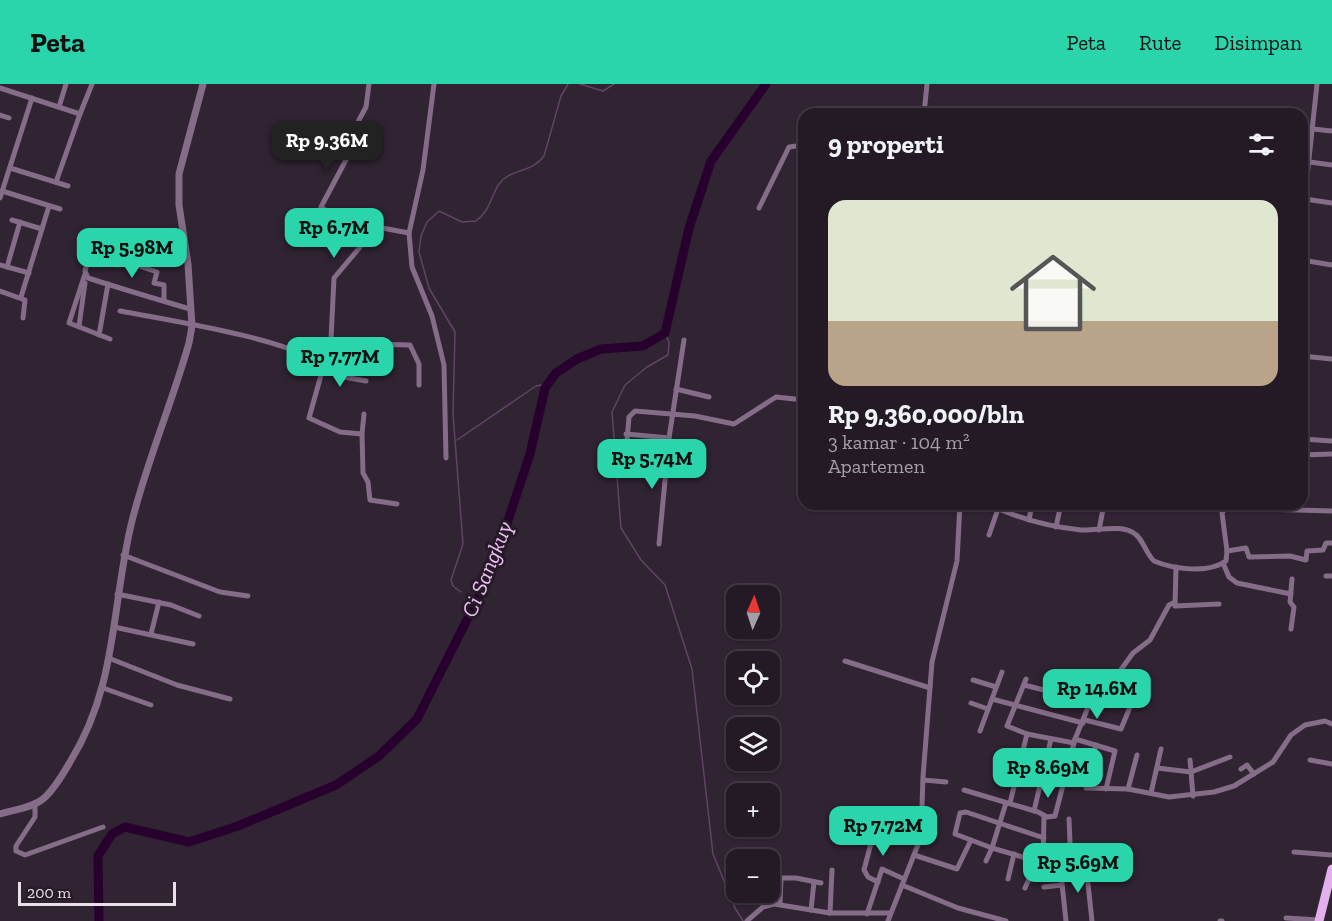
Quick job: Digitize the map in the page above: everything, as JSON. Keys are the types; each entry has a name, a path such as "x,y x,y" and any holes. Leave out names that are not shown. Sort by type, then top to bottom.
{"main road":[{"path":"1319,921 1330,889 1332,869"}],"street":[{"path":"59,107 66,84"},
{"path":"56,182 92,84"},
{"path":"0,814 36,804 44,798 76,752 93,720 103,688 111,659 123,555 152,452 185,359 192,326 187,259 179,205 179,174 203,84"},
{"path":"369,84 366,107 353,131 347,158 321,207 339,220 370,228 409,233"},
{"path":"434,84 423,170 409,233 412,267 432,316 444,365 446,458"},
{"path":"925,108 927,84"},
{"path":"1308,169 1317,84"},
{"path":"0,88 80,114"},
{"path":"0,198 32,98"},
{"path":"0,115 9,118"},
{"path":"1312,129 1332,131"},
{"path":"759,208 789,147 798,147"},
{"path":"1309,162 1332,165"},
{"path":"9,168 68,186"},
{"path":"1,191 60,209"},
{"path":"1308,199 1332,203"},
{"path":"21,297 49,206"},
{"path":"12,220 42,229"},
{"path":"20,222 3,266 29,273"},
{"path":"315,360 330,339 334,278 361,246 370,228"},
{"path":"110,339 69,323 92,252 157,272 154,283 164,285 164,301"},
{"path":"1308,261 1332,265"},
{"path":"86,275 190,309"},
{"path":"79,326 86,275"},
{"path":"99,335 108,284"},
{"path":"0,291 21,297 26,301 23,318"},
{"path":"120,311 265,340 315,360 323,368 339,376 366,381"},
{"path":"330,339 365,344 410,345 419,364 419,385"},
{"path":"659,544 671,414 684,340"},
{"path":"1308,357 1332,359"},
{"path":"323,368 308,417 340,432 362,434"},
{"path":"676,389 709,396"},
{"path":"654,458 628,456 625,444 626,434 629,417 635,411 734,424 776,397 798,399"},
{"path":"364,414 363,473 368,482 370,500 397,504"},
{"path":"626,434 669,438"},
{"path":"1308,439 1332,441"},
{"path":"1308,455 1332,454"},
{"path":"1308,506 1332,511"},
{"path":"888,921 924,823 923,780 933,655 957,561 960,510"},
{"path":"989,535 998,510"},
{"path":"1001,510 1056,527 1129,530 1136,535 1154,561 1176,567 1211,567 1224,563"},
{"path":"1029,520 1031,510"},
{"path":"1056,527 1060,510"},
{"path":"1099,530 1103,510"},
{"path":"1223,510 1227,551 1224,563 1231,579 1237,583 1291,594"},
{"path":"1227,551 1246,548 1249,557 1290,556 1306,560 1307,551 1323,550 1326,543 1332,543"},
{"path":"123,555 220,592 248,596"},
{"path":"1175,604 1176,567"},
{"path":"1291,629 1294,606 1291,603 1292,579"},
{"path":"117,594 159,602 199,616"},
{"path":"151,634 159,602"},
{"path":"964,790 1044,816 1051,817 1056,814 1075,741 1096,688 1112,682 1133,653 1150,640 1169,605 1219,604"},
{"path":"114,627 193,644"},
{"path":"111,659 177,685 230,699"},
{"path":"845,661 930,688"},
{"path":"980,730 1002,672"},
{"path":"1048,691 1051,677"},
{"path":"973,680 996,687"},
{"path":"1070,697 1074,680"},
{"path":"1092,702 1048,691 1025,682 1007,726 1027,734 1096,745 1115,751 1106,789"},
{"path":"103,688 151,705"},
{"path":"992,699 1121,729 1135,695 1142,696"},
{"path":"971,703 988,709"},
{"path":"1096,745 1085,786 1128,789 1165,797 1193,796 1234,786 1254,774 1273,762 1291,735 1305,726 1325,721 1332,724"},
{"path":"986,861 1008,803 1027,734"},
{"path":"1034,811 1051,739"},
{"path":"1151,793 1161,749"},
{"path":"1128,789 1137,755"},
{"path":"1157,768 1191,772 1230,757"},
{"path":"1190,760 1193,796"},
{"path":"1310,760 1332,764"},
{"path":"1240,769 1247,765 1254,774"},
{"path":"923,780 945,782"},
{"path":"36,804 34,817 15,846 16,851 25,855 103,827"},
{"path":"1044,838 966,812 960,813 955,834 1040,862 1060,865 1107,864"},
{"path":"1025,888 1040,862 1044,838 1044,816"},
{"path":"1069,819 1071,865"},
{"path":"914,855 957,869 971,840"},
{"path":"871,843 864,870 868,877 878,882"},
{"path":"1095,864 1097,850 1118,851"},
{"path":"1294,852 1332,855"},
{"path":"1008,879 1014,854"},
{"path":"1060,865 1066,921"},
{"path":"1086,865 1092,921"},
{"path":"867,914 883,869 903,882 958,908 1006,921"},
{"path":"830,913 832,870"},
{"path":"780,904 781,878 821,884"},
{"path":"811,910 814,882"},
{"path":"1044,887 1062,885"},
{"path":"747,921 769,904 830,913 890,913"},
{"path":"1286,918 1319,921"}],"waterway":[{"path":"461,592 453,586 451,580 463,544 453,414 455,332 429,288 419,252 421,236 427,222 439,211 462,222 476,221 484,213 503,179 533,165 544,156 561,96 568,84"},
{"path":"580,84 603,91 614,84"},
{"name":"Ci Sangkuy","path":"99,921 98,856 112,834 125,827 189,842 238,826 336,785 379,756 417,719 491,572 530,454 545,388 556,373 577,359 601,349 643,346 665,333 689,228 711,161 766,84"},
{"path":"665,333 669,342 668,355 647,367 625,385 612,412 621,528 641,560 665,585 692,669 713,854 735,908 743,921"},
{"path":"457,440 536,386 548,384"}]}
